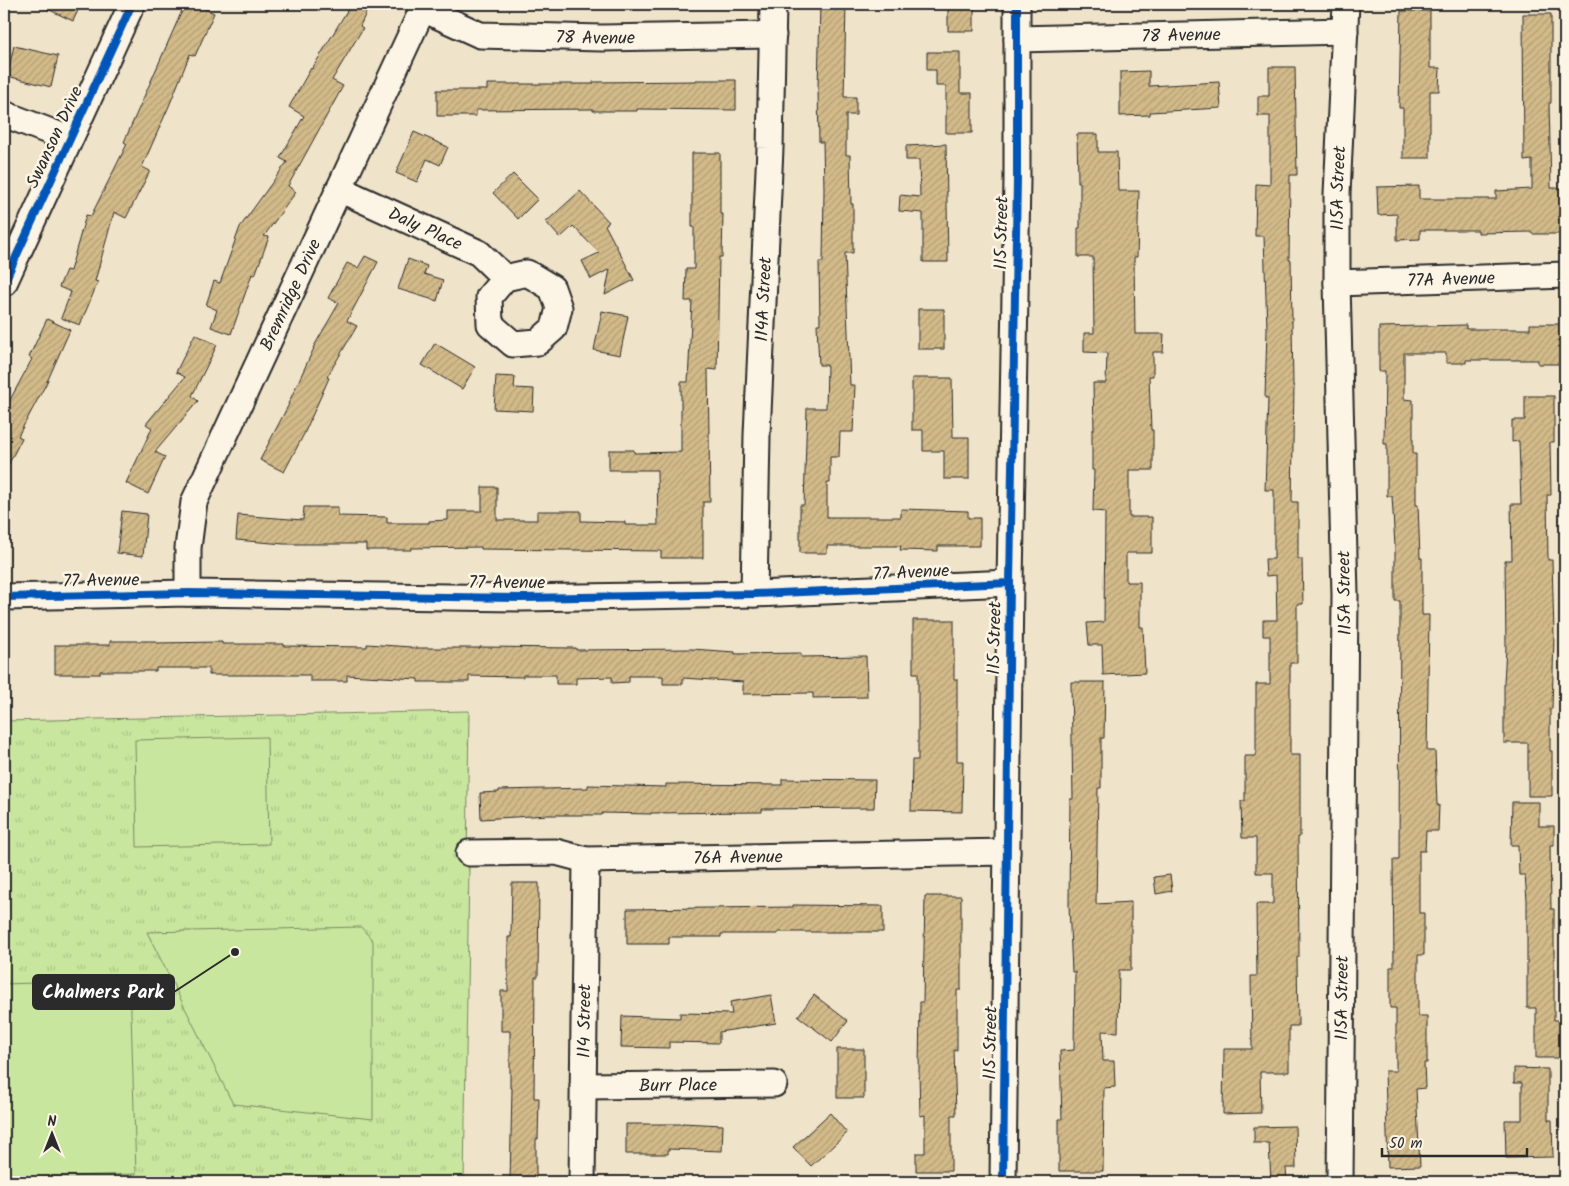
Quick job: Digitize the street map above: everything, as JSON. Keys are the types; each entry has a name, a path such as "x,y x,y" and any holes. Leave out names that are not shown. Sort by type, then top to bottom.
{"street":[{"name":"Swanson Drive","path":"4,283 132,4"},
{"name":"114A Street","path":"754,594 757,435 770,148 773,4"},
{"name":"115 Street","path":"1003,1182 1017,4"},
{"name":"115A Street","path":"1340,1182 1345,595 1337,283 1337,194 1346,4"},
{"name":"78 Avenue","path":"424,6 480,36 602,38 773,34"},
{"name":"Bremridge Drive","path":"188,593 188,548 194,502 424,6"},
{"name":"78 Avenue","path":"1016,39 1345,31"},
{"path":"4,114 69,139"},
{"name":"Daly Place","path":"339,189 478,253 505,278"},
{"name":"77A Avenue","path":"1337,283 1565,275"},
{"name":"77 Avenue","path":"4,597 188,593 522,598 754,594 1010,583"},
{"name":"76A Avenue","path":"469,853 556,852 586,860 1007,852"},
{"name":"114 Street","path":"582,1182 586,860"},
{"name":"Burr Place","path":"583,1086 774,1084"}],"green space":[{"path":"469,711 467,865 469,866 464,1182 4,1182 4,721"},
{"path":"267,737 269,844 137,847 135,740"},
{"path":"361,927 373,941 373,1119 233,1104 147,932"},
{"path":"130,980 136,1174 4,1178 4,984"}],"building":[{"path":"37,4 81,4 73,21"},
{"path":"185,4 194,4 214,13 195,56 190,54 142,167 150,171 126,218 114,212 95,281 98,282 80,325 61,318 71,292 59,287 66,270 70,271 86,215 91,216 127,144 124,142"},
{"path":"351,4 370,4 360,26 363,28 332,80 343,86 288,186 296,192 264,236 269,237 255,275 252,274 231,334 211,327 217,310 206,305 214,281 220,283 240,227 287,162 280,158 304,116 289,107"},
{"path":"820,4 846,4 844,97 856,97 856,115 846,115 846,155 850,155 851,204 853,204 853,253 845,253 850,385 855,385 853,432 840,432 839,457 830,457 830,483 827,483 827,517 901,517 901,509 968,511 968,518 980,518 980,546 938,546 938,551 900,550 901,546 827,546 827,553 800,553 800,505 804,505 807,408 826,408 827,365 819,365 817,324 820,324 819,262 823,262 824,189 823,142 819,142"},
{"path":"948,4 974,4 974,31 948,31"},
{"path":"1401,11 1430,11 1430,68 1440,68 1439,91 1430,91 1430,158 1403,158 1403,108 1399,108"},
{"path":"1523,14 1551,14 1551,103 1549,103 1551,188 1562,188 1562,234 1532,234 1532,232 1478,233 1478,230 1420,230 1420,239 1397,240 1397,214 1378,215 1377,187 1419,186 1419,199 1496,199 1496,191 1532,189 1532,160 1524,161"},
{"path":"14,46 58,56 51,87 7,76"},
{"path":"927,52 960,52 960,93 972,93 972,133 946,133 946,86 936,86 936,70 927,70"},
{"path":"1269,67 1295,67 1297,175 1290,175 1289,260 1291,260 1294,386 1292,502 1298,502 1298,559 1302,559 1303,604 1297,604 1297,663 1290,663 1290,755 1300,755 1300,837 1298,837 1299,957 1297,957 1298,1026 1289,1026 1289,1072 1260,1072 1261,1113 1223,1114 1224,1049 1252,1049 1251,976 1257,976 1256,904 1273,904 1273,873 1256,873 1256,838 1242,838 1241,801 1245,801 1245,756 1256,756 1256,684 1270,684 1270,636 1263,636 1263,620 1277,620 1276,575 1266,576 1265,559 1274,559 1274,490 1265,490 1268,398 1265,398 1267,329 1264,236 1255,236 1256,184 1270,185 1270,116 1258,116 1258,96 1269,96"},
{"path":"1149,71 1149,86 1219,82 1221,108 1150,112 1150,115 1120,116 1120,72"},
{"path":"736,80 736,110 476,110 476,116 437,116 437,90 487,90 487,84 593,84 593,82"},
{"path":"414,132 448,147 440,165 427,159 417,182 396,173"},
{"path":"1077,134 1098,134 1098,152 1117,152 1118,191 1139,191 1137,257 1134,257 1135,334 1164,334 1163,352 1153,352 1153,376 1149,376 1151,430 1153,430 1153,470 1129,470 1129,517 1152,517 1152,553 1126,553 1126,582 1140,582 1140,627 1143,627 1145,673 1103,675 1102,645 1089,645 1087,623 1104,622 1105,512 1093,511 1094,470 1092,470 1092,430 1094,430 1093,383 1106,383 1107,353 1084,352 1084,333 1094,333 1093,257 1078,257 1080,182 1078,182"},
{"path":"946,144 948,262 923,262 923,213 899,211 900,195 920,197 919,160 906,160 906,146"},
{"path":"692,153 720,153 720,214 723,214 722,257 719,257 717,370 708,369 710,502 703,502 703,558 661,558 661,551 481,549 481,547 366,550 366,544 284,544 236,540 238,515 303,520 304,507 338,507 338,516 387,517 387,523 429,523 429,521 448,520 448,511 482,511 482,487 497,487 497,520 537,520 537,511 581,511 581,521 625,522 625,525 658,525 657,470 609,470 609,450 634,450 634,453 681,452 681,382 688,382 692,301 685,301 686,269 694,269"},
{"path":"513,174 538,199 518,219 493,193"},
{"path":"580,191 609,222 605,225 634,280 605,295 610,269 591,279 582,261 599,253 573,226 560,238 546,222"},
{"path":"365,256 378,262 347,321 357,326 327,377 329,378 304,434 284,472 260,460 289,404 313,348 339,303 328,298 347,263 358,268"},
{"path":"408,259 427,266 424,274 443,280 437,301 398,289"},
{"path":"918,309 944,309 944,349 918,349"},
{"path":"602,311 628,316 620,355 594,350"},
{"path":"47,319 70,330 46,384 18,436 22,438 4,473 4,411 32,359 29,357"},
{"path":"1530,324 1565,324 1565,364 1538,364 1538,360 1466,360 1466,363 1446,363 1446,353 1404,353 1404,399 1413,400 1413,454 1416,454 1416,505 1418,505 1420,558 1422,558 1422,615 1429,615 1427,751 1435,751 1437,805 1439,805 1438,831 1426,831 1425,851 1419,851 1419,913 1424,913 1424,955 1418,955 1418,1016 1427,1016 1427,1063 1424,1063 1425,1088 1416,1089 1420,1166 1388,1167 1385,1071 1396,1071 1396,1008 1390,1008 1390,967 1394,967 1393,860 1399,860 1400,601 1395,601 1395,546 1392,496 1387,496 1387,444 1384,444 1385,371 1379,371 1379,327 1466,325 1466,329 1530,329"},
{"path":"195,334 217,345 192,396 198,401 155,452 165,457 148,494 126,483 152,428 146,424 185,377 176,372"},
{"path":"435,343 475,367 462,389 422,365"},
{"path":"496,376 515,377 514,388 534,389 533,411 494,409"},
{"path":"912,378 952,378 953,437 969,437 969,479 944,479 944,451 923,451 923,430 912,430"},
{"path":"1525,396 1554,396 1554,442 1550,442 1551,495 1547,495 1548,560 1552,560 1554,635 1552,709 1550,709 1552,796 1528,796 1528,743 1504,743 1505,560 1512,560 1511,504 1521,504 1519,441 1512,442 1512,420 1525,420"},
{"path":"122,511 147,514 143,556 117,553"},
{"path":"913,620 954,620 954,679 957,679 957,761 963,761 962,812 911,811 912,760 918,760 918,673 913,673"},
{"path":"110,641 156,641 156,643 222,642 222,644 367,647 367,644 411,648 692,649 735,652 735,654 801,653 801,657 866,656 867,697 813,698 813,693 743,694 743,682 683,678 683,684 663,684 663,676 629,676 629,682 612,683 612,677 576,678 576,684 556,684 556,675 523,675 523,677 469,676 469,682 418,682 418,679 347,675 347,681 310,681 310,675 209,675 209,668 156,668 156,671 100,671 100,674 55,674 55,645 110,645"},
{"path":"1071,682 1105,682 1104,738 1101,738 1101,788 1098,788 1096,904 1131,902 1131,970 1119,970 1118,1032 1102,1031 1103,1061 1114,1061 1115,1087 1104,1088 1103,1171 1059,1171 1059,1119 1062,1119 1060,1051 1074,1050 1075,972 1072,972 1069,905 1070,799 1073,799"},
{"path":"782,779 875,780 874,808 762,809 762,812 602,813 602,815 549,815 481,819 480,793 499,792 499,790 588,788 588,785 666,787 666,784 782,785"},
{"path":"1512,802 1539,802 1539,826 1554,826 1554,845 1550,845 1551,909 1554,909 1554,1020 1562,1020 1562,1058 1536,1058 1536,1008 1527,1008 1527,900 1525,875 1519,875 1518,845 1511,845"},
{"path":"1170,875 1172,891 1156,894 1154,877"},
{"path":"512,883 539,883 538,977 535,977 534,1098 539,1098 538,1139 536,1139 536,1182 510,1182 512,1088 510,1088 510,1031 501,1031 501,991 508,991 508,937 511,937"},
{"path":"925,896 961,896 961,990 957,990 957,1050 954,1050 956,1115 951,1115 951,1171 916,1171 916,1153 925,1153 925,1115 920,1116 919,1071 920,1002 923,1002"},
{"path":"793,905 883,906 883,932 721,934 721,937 669,937 669,944 627,944 627,909 793,907"},
{"path":"771,995 776,1023 719,1032 719,1043 669,1042 669,1048 621,1047 622,1016 680,1018 680,1013 732,1014 730,1002"},
{"path":"814,995 848,1021 832,1042 798,1016"},
{"path":"837,1049 864,1049 864,1098 837,1098"},
{"path":"1514,1068 1548,1069 1548,1120 1552,1120 1553,1157 1506,1158 1505,1120 1522,1120 1522,1083 1514,1083"},
{"path":"830,1113 847,1133 811,1166 793,1147"},
{"path":"682,1123 723,1125 722,1151 668,1149 668,1154 626,1154 626,1124"},
{"path":"1295,1126 1296,1168 1286,1168 1287,1182 1271,1182 1269,1143 1254,1143 1254,1127"}],"cycle path":[{"path":"4,283 132,4"},
{"path":"1003,1182 1017,179 1017,4"},
{"path":"4,597 188,593 522,598 754,594 1010,583"}],"place":[{"name":"Chalmers Park","path":"235,952"}]}
